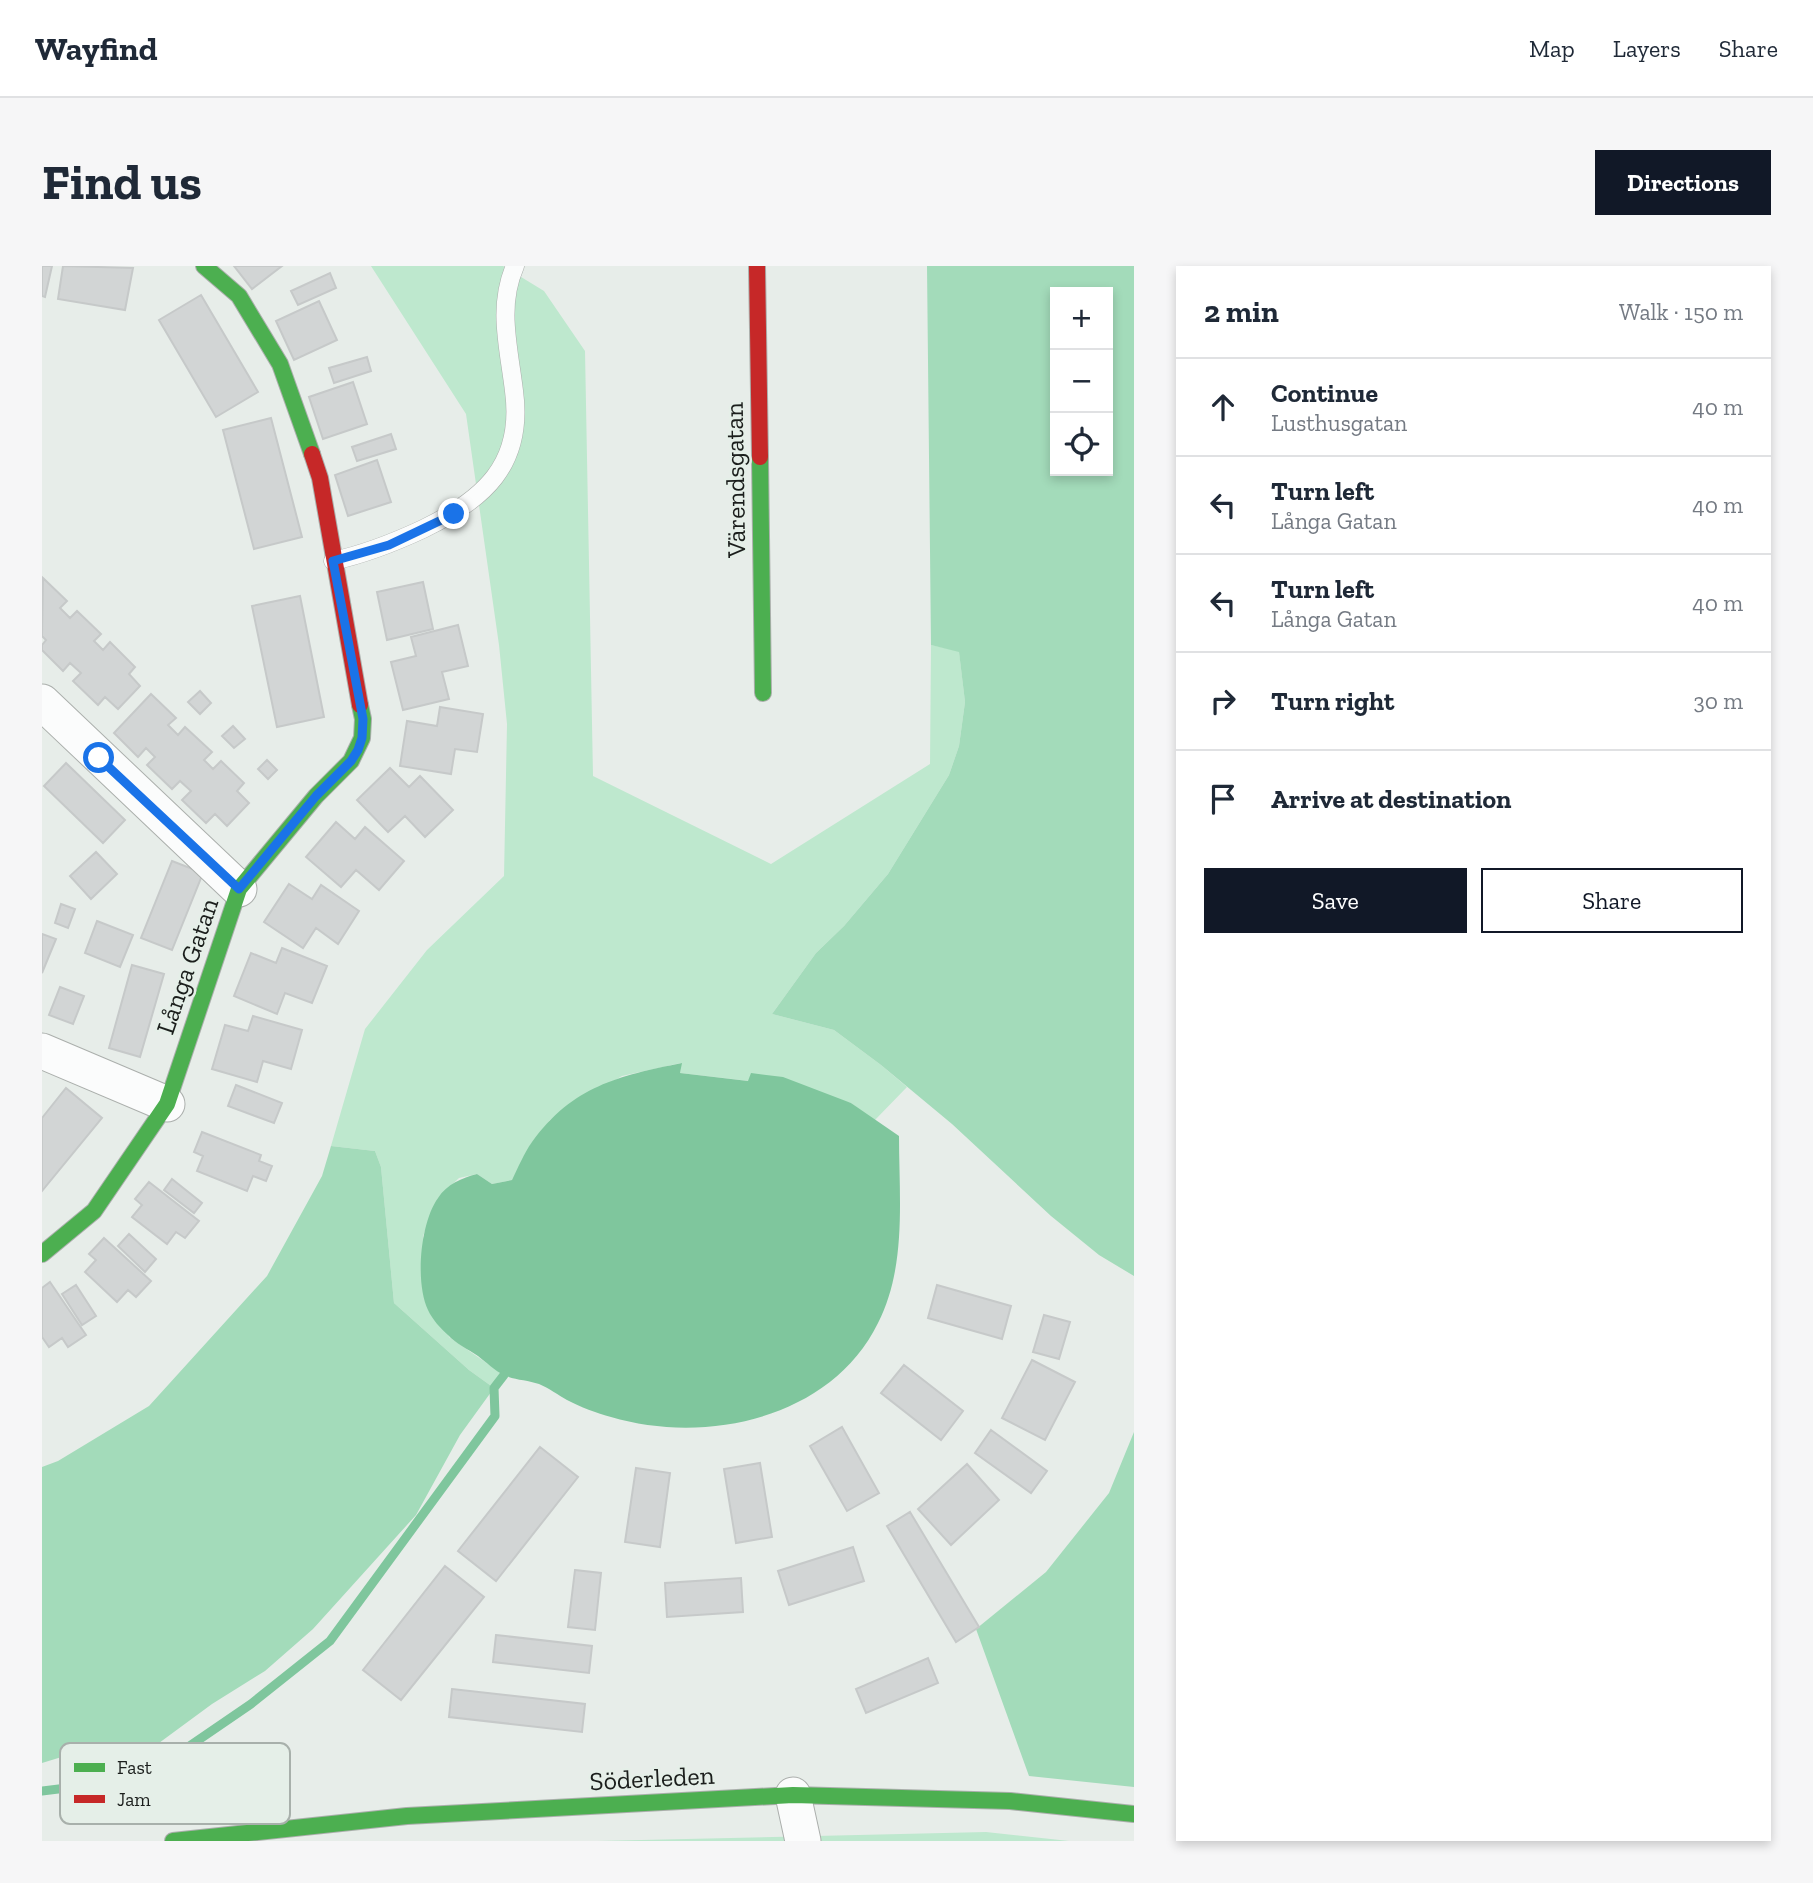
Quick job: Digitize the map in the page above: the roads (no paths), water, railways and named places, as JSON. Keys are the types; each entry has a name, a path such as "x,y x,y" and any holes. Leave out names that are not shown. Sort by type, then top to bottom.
{"street":[{"name":"Långa Gatan","path":"42,1254 94,1211 167,1104 239,889 316,796 351,761 362,738 363,719 320,478 280,363 239,296 204,266"},
{"name":"Värendsgatan","path":"757,266 763,693"},
{"path":"42,702 239,889"},
{"path":"42,1051 167,1104"},
{"path":"793,1795 803,1841"},
{"name":"Söderleden","path":"173,1841 407,1816 793,1795 1010,1801 1134,1814"}],"lane":[{"path":"333,561 389,545 454,514 482,493 499,470 510,452 514,432 515,394 506,331 505,301 509,281 516,266"}],"waterway":[{"path":"194,1743 251,1704 330,1641 495,1416 494,1388 504,1375"},
{"path":"42,1791 60,1789"}]}
